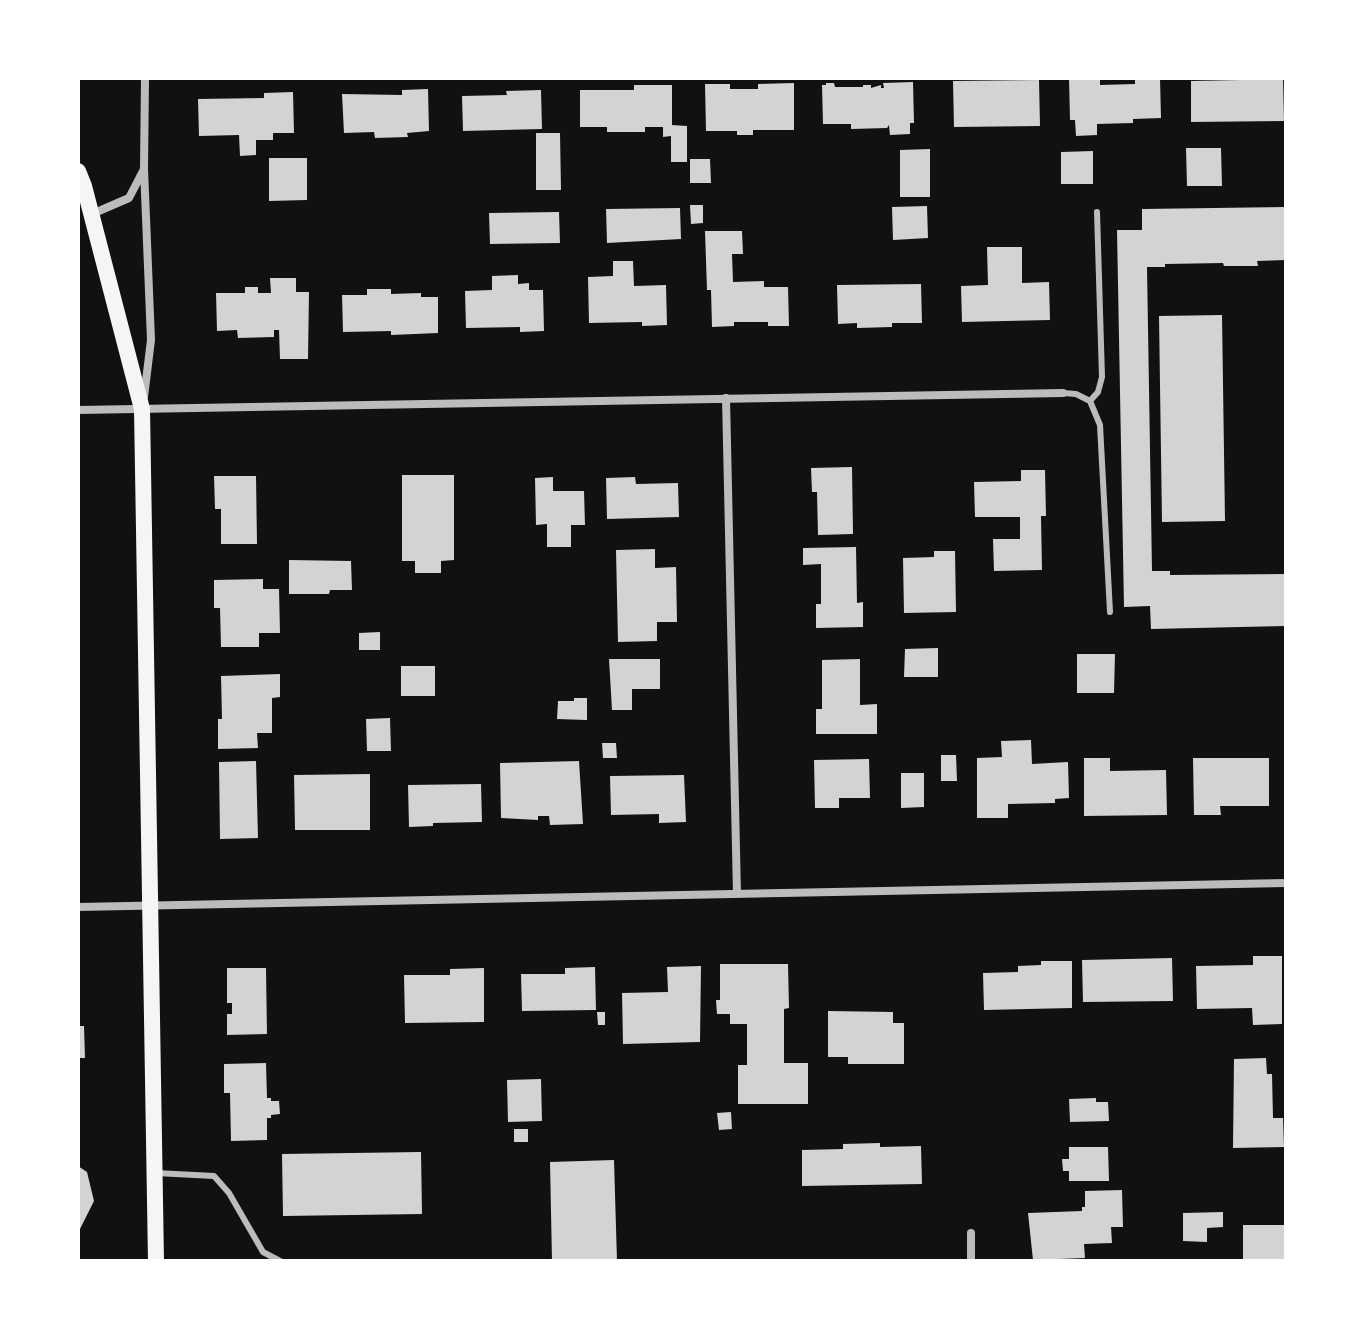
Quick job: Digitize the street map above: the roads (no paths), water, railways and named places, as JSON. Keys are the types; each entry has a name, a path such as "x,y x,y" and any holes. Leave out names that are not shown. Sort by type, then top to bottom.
{"main road":[{"path":"78,171 142,409 156,1261"}],"street":[{"path":"142,409 151,340 144,169 145,78"},
{"path":"92,214 129,198 144,169"},
{"path":"78,410 1063,393"},
{"path":"726,398 737,894"},
{"path":"78,907 1286,883"},
{"path":"971,1233 971,1261"}],"lane":[{"path":"1090,401 1098,392 1102,377 1097,212"},
{"path":"1063,393 1076,394 1090,401 1100,425 1110,612"},
{"path":"155,1173 214,1176 229,1193 263,1252 280,1261"}]}
